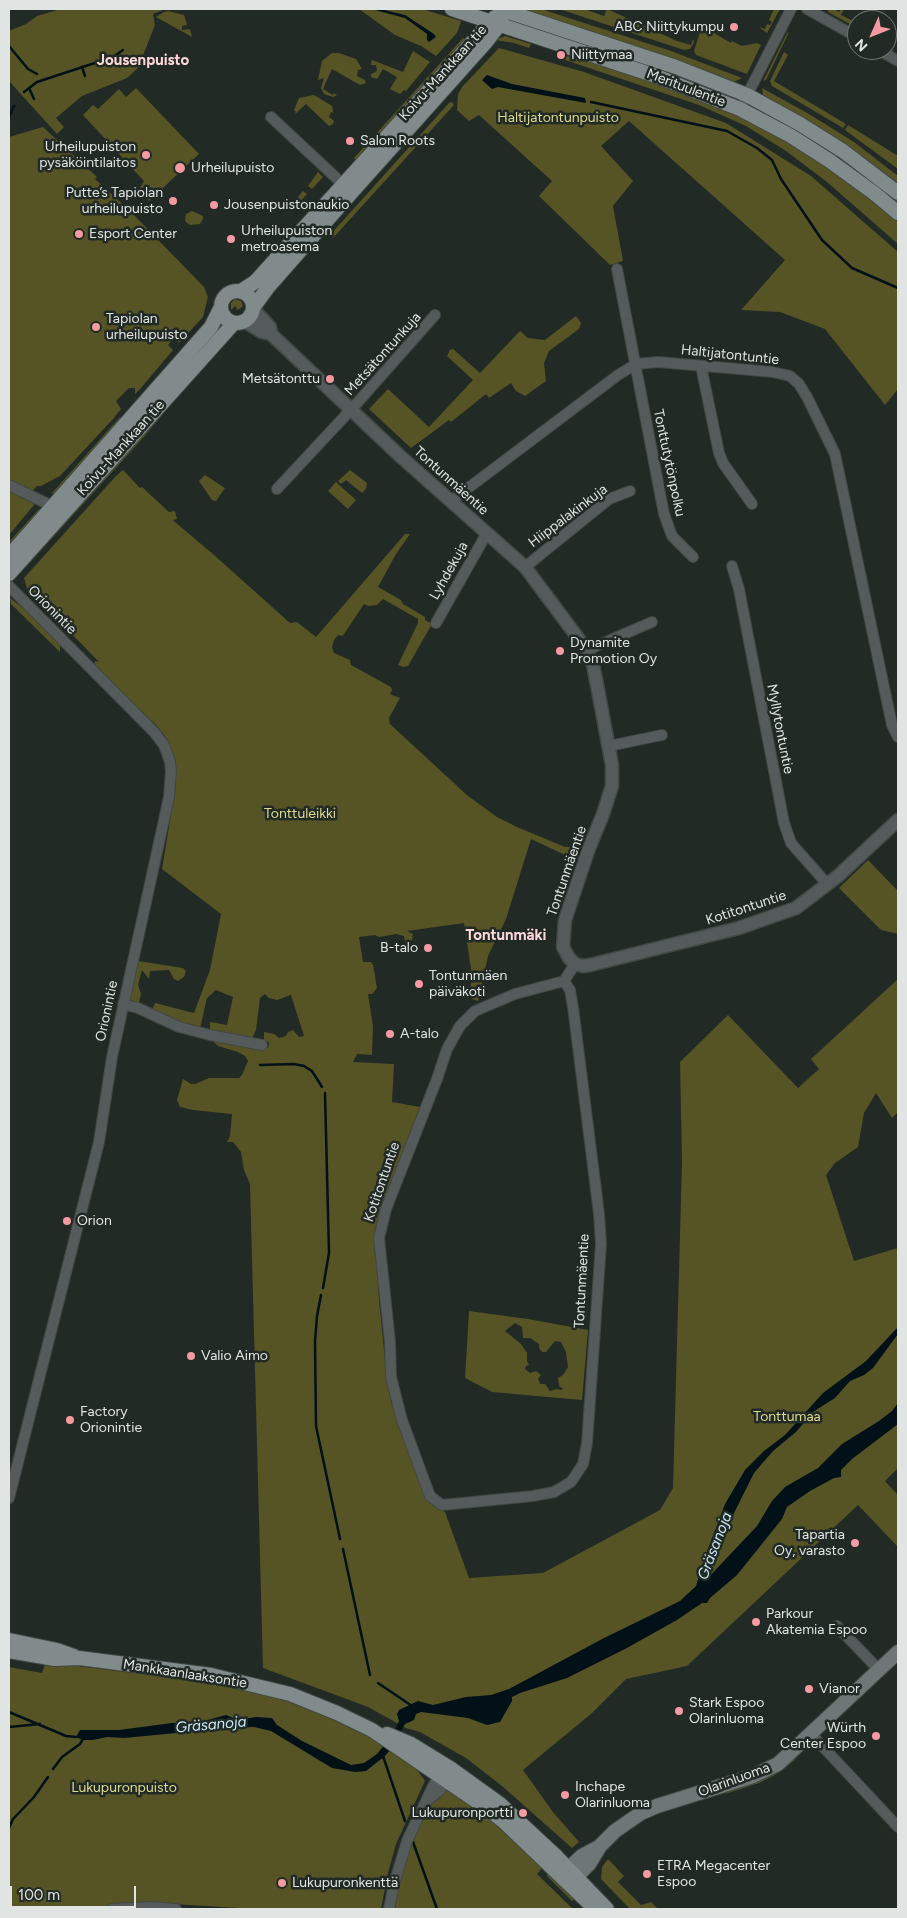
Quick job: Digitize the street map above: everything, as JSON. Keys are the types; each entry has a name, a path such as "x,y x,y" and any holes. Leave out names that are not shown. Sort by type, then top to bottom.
{"main road":[{"name":"Merituulentie","path":"452,9 656,76 740,109 791,136 830,161 898,213"},
{"name":"Merituulentie","path":"502,9 676,67 747,95 800,124 843,151 898,193"},
{"name":"Koivu-Mankkaan tie","path":"253,308 347,189 495,23 502,9"},
{"name":"Koivu-Mankkaan tie","path":"240,291 255,282 347,189"},
{"path":"231,291 240,291 250,297 253,308 250,316 239,322 225,318 220,309 220,304 224,296 231,291"},
{"name":"Koivu-Mankkaan tie","path":"9,556 212,327 220,309"},
{"name":"Koivu-Mankkaan tie","path":"9,574 239,322"},
{"name":"Mankkaanlaaksontie","path":"9,1640 57,1650 79,1658"},
{"name":"Mankkaanlaaksontie","path":"9,1651 55,1659 79,1658 211,1675 290,1694 372,1730 392,1735 446,1775 500,1804 570,1875 607,1909"},
{"name":"Olarinluoma","path":"570,1875 582,1856 600,1846 620,1826 641,1813 657,1806 765,1772 781,1761 811,1734 898,1652"},
{"name":"Mankkaanlaaksontie","path":"570,1875 595,1909"}],"street":[{"path":"740,109 791,9"},
{"path":"807,9 847,31"},
{"path":"271,116 347,189"},
{"name":"Tonttutytönpolku","path":"617,269 664,514 672,536 693,557"},
{"name":"Tontunmäentie","path":"253,308 270,326 271,334"},
{"name":"Metsätontunkuja","path":"277,489 435,316"},
{"name":"Tontunmäentie","path":"239,322 271,334 351,410 525,567 587,650 592,665 609,746 612,765 612,786 565,920 563,947 575,964"},
{"name":"Haltijatontuntie","path":"451,501 618,375 636,364 658,362 773,372 790,376 799,384 807,397 835,454 892,725 898,737"},
{"path":"701,366 719,453 723,463 752,504"},
{"path":"9,484 52,506"},
{"name":"Hiippalakinkuja","path":"525,567 609,499 630,490"},
{"name":"Lyhdekuja","path":"436,623 486,533"},
{"name":"Myllytontuntie","path":"732,566 739,589 784,822 791,843 828,885"},
{"name":"Orionintie","path":"9,586 154,732 164,745 170,762 171,784 112,1058 99,1142 9,1498"},
{"path":"587,650 652,622"},
{"path":"609,746 662,735"},
{"name":"Kotitontuntie","path":"575,964 590,965 747,926 796,908 828,885 898,820"},
{"path":"564,981 575,964"},
{"name":"Kotitontuntie","path":"430,1496 402,1420 391,1377 390,1342 379,1238 386,1209 447,1049 460,1026 475,1011 514,994 558,981 564,981"},
{"name":"Tontunmäentie","path":"430,1496 442,1505 544,1495 554,1492 571,1482 584,1464 599,1288 600,1237 599,1214 573,1007 570,990 564,981"},
{"path":"123,1004 138,1008 179,1027 262,1045"},
{"path":"837,1626 879,1670"},
{"path":"811,1734 898,1827"},
{"path":"389,1909 394,1884 407,1841 433,1786 446,1775"},
{"path":"112,1909 151,1907 176,1909"}],"green space":[{"name":"Jousenpuisto","path":"61,9 165,9 153,14 155,25 138,68 127,78 82,96 56,118 64,127 57,134 9,81 9,31 26,24 37,16"},
{"path":"359,9 422,9 461,21 457,33 436,56 421,46 395,35"},
{"path":"517,9 541,9 671,51 742,78 729,82"},
{"path":"559,9 584,9 604,16 607,9 677,41 691,45 693,39 694,42 690,49 684,50"},
{"path":"774,9 780,9 767,33 759,27 765,29 767,24 770,25 772,22 769,20"},
{"path":"828,9 834,9 839,12 841,9 844,9 841,15 847,18 847,22 828,12"},
{"path":"168,11 184,15 187,25 182,26 182,30 190,29 192,37 156,17"},
{"path":"702,26 731,43 732,41 742,46 757,43 761,45 747,74 696,55 694,51"},
{"path":"789,32 766,80 763,81 787,33"},
{"path":"505,36 531,44 529,48 495,40"},
{"path":"463,38 467,41 359,163 354,158"},
{"name":"Haltijatontunpuisto","path":"499,48 584,72 726,123 811,176 898,252 898,389 885,405 825,329 780,312 741,310 785,260 629,121 601,146 633,181 613,206 623,261 610,265 539,196 552,181 479,115 469,121 457,110 458,94 462,87"},
{"path":"413,51 430,62 406,91 404,90 400,94 390,89 397,77 383,69 377,79 371,77 371,74 377,71 376,65 371,65 372,60 403,72"},
{"path":"784,52 788,55 774,81 846,124 843,128 772,86 770,81"},
{"path":"332,53 339,53 356,59 362,69 358,70 357,76 365,80 366,83 360,85 332,69 323,89 333,95 334,93 337,95 333,97 324,94 321,88 324,78 318,80 322,61"},
{"path":"566,56 582,58 685,92 735,112 801,147 898,220 898,244 827,182 786,151 746,126 699,105 565,60"},
{"name":"Urheilupuiston pysäköintilaitos","path":"136,88 199,154 149,201 138,191 144,181 83,115 93,105 98,109 119,89 126,97"},
{"path":"762,88 854,142 898,176 898,186 767,100 763,95"},
{"path":"314,95 332,106 333,113 331,112 329,117 334,121 333,124 329,126 306,104 294,115 299,98"},
{"path":"452,102 454,105 333,238 330,235 449,103"},
{"path":"759,108 818,141 898,199 898,206 760,113"},
{"path":"848,125 898,156 898,169 845,130"},
{"name":"Tapiolan urheilupuisto","path":"43,127 97,177 95,179 131,212 204,287 208,297 203,317 179,343 174,338 168,345 173,350 140,389 135,394 135,388 129,388 116,401 121,409 113,419 60,476 41,486 37,486 27,496 34,502 34,505 9,535 9,137"},
{"path":"318,172 323,177 312,189 308,186"},
{"path":"303,191 307,194 292,210 289,207"},
{"path":"192,211 203,216 200,224 190,225 185,221 186,214"},
{"path":"235,299 241,301 243,306 238,310 235,306 231,310 231,303"},
{"path":"576,316 581,323 579,329 549,351 544,363 546,381 525,396 516,391 511,383 489,398 486,394 451,422 449,420 411,448 369,409 388,389 429,427 473,380 447,356 450,350 453,349 480,373 520,331 528,338 545,340"},
{"path":"159,412 162,415 142,439 25,568 22,567"},
{"path":"120,417 122,420 54,495 52,493"},
{"name":"Tonttumaa","path":"123,470 140,488 142,487 169,512 175,511 177,519 173,520 175,522 290,623 297,622 316,637 405,534 410,534 396,554 378,587 401,600 403,604 425,617 425,620 432,624 408,666 398,665 418,623 418,619 383,599 377,605 368,606 364,604 344,634 342,636 338,635 334,640 332,647 334,653 350,660 351,665 391,687 390,694 400,698 389,718 390,724 468,796 497,817 517,827 565,847 582,847 579,855 563,854 531,839 506,919 488,956 478,1001 472,999 470,992 472,975 464,923 407,931 413,934 412,940 409,942 405,942 404,936 396,934 379,937 375,935 359,937 363,962 371,962 373,965 377,988 372,994 368,994 373,1026 372,1055 357,1054 353,1062 394,1064 392,1102 420,1107 381,1209 376,1236 379,1300 387,1380 391,1402 424,1494 433,1506 445,1512 469,1578 543,1573 660,1510 673,1488 682,1162 680,1062 728,1015 798,1088 819,1069 811,1059 898,979 898,1112 892,1118 876,1093 864,1113 858,1147 835,1163 826,1175 854,1261 898,1248 898,1468 885,1481 898,1495 898,1547 858,1505 687,1666 626,1679 592,1713 523,1770 553,1812 579,1842 572,1848 502,1786 466,1758 420,1732 406,1728 368,1707 263,1668 250,1184 244,1170 241,1152 233,1142 227,1142 230,1136 232,1114 180,1107 177,1100 183,1079 191,1084 195,1084 209,1078 239,1078 242,1075 248,1061 245,1056 218,1046 214,1042 216,1040 268,1048 269,1042 264,1041 264,1032 274,1034 279,1038 286,1036 288,1032 293,1030 299,1037 304,1036 291,995 277,1000 269,998 265,994 260,998 256,1030 252,1039 210,1031 210,1022 227,1025 233,997 216,990 207,998 200,1029 152,1010 155,1003 194,1013 210,970 221,914 162,869 176,784 175,759 167,739 157,726 94,666 95,661 99,662 27,588 24,578"},
{"path":"350,470 367,483 366,489 362,493 346,480 341,484 338,481"},
{"path":"205,475 225,488 216,501 212,500 199,481"},
{"path":"336,482 356,500 348,509 328,491"},
{"path":"39,509 41,513 9,550 9,542"},
{"path":"10,598 24,609 60,645 60,652 11,604"},
{"path":"868,860 898,891 898,934 881,930 839,888"},
{"path":"138,961 183,968 186,971 184,977 178,981 174,979 169,970 150,971 149,979 142,970 138,985 141,994 139,1002 134,1004 130,1002 130,995"},
{"path":"469,1311 588,1330 582,1400 492,1392 465,1378","holes":["515,1323 522,1327 523,1338 530,1338 539,1344 542,1352 546,1352 555,1341 561,1342 566,1352 568,1367 563,1375 558,1378 559,1386 562,1390 550,1391 545,1384 540,1384 538,1379 541,1375 536,1371 530,1373 525,1369 529,1365 527,1353 521,1344 505,1331"]},
{"name":"Lukupuronpuisto","path":"45,1664 69,1665 215,1683 263,1692 338,1719 376,1738 419,1765 418,1771 425,1781 396,1844 381,1909 255,1909 157,1903 128,1904 89,1909 9,1909 9,1667 42,1673"},
{"path":"793,1757 795,1760 775,1775 759,1783 725,1794 730,1790"},
{"path":"448,1789 465,1796 544,1866 537,1874 573,1909 395,1909 402,1867 410,1844 429,1806 436,1797"},
{"path":"608,1859 624,1876 618,1882 641,1905 651,1902 658,1909 630,1909 601,1879 602,1867"},
{"path":"548,1870 576,1897 572,1901 547,1876"}],"water":[{"path":"371,9 380,9 405,15 436,37 429,42 427,34 405,18"},
{"path":"487,75 512,84 585,98 586,103 498,87 492,89 482,80"},
{"name":"Gräsanoja","path":"898,1327 898,1334 873,1368 864,1375 850,1381 835,1398 813,1412 796,1432 773,1451 754,1473 725,1531 706,1580 757,1526 772,1501 785,1487 818,1468 842,1444 879,1421 892,1411 898,1403 898,1424 852,1459 841,1470 841,1477 834,1478 810,1491 787,1507 782,1519 737,1575 710,1598 707,1603 702,1603 677,1620 625,1649 567,1678 512,1697 512,1701 500,1722 487,1725 468,1718 421,1712 416,1714 414,1720 405,1724 400,1733 394,1732 399,1721 397,1714 399,1710 418,1701 433,1705 466,1697 491,1695 509,1689 604,1638 680,1601 696,1586 725,1504 745,1470 764,1451 785,1435 823,1393 866,1361"},
{"name":"Gräsanoja","path":"226,1715 238,1720 256,1717 272,1718 277,1725 302,1741 351,1765 364,1763 377,1754 385,1744 391,1749 366,1771 355,1772 332,1768 271,1731 254,1727 213,1728 124,1738 107,1737 93,1740 82,1740 76,1737 80,1730 119,1730 172,1723 200,1722"}],"waterway":[{"path":"9,46 28,69 37,74"},
{"path":"24,92 37,82 113,57 123,50"},
{"path":"82,67 85,76"},
{"path":"29,88 34,99"},
{"path":"591,102 727,131 757,148 772,160 781,179 822,240 852,268 898,288"},
{"path":"9,117 14,106"},
{"path":"260,1065 294,1064 304,1066 312,1071 322,1087"},
{"path":"323,1288 329,1253 325,1093"},
{"path":"321,1295 315,1341 316,1426 340,1539"},
{"path":"343,1549 370,1675"},
{"path":"378,1683 412,1706"},
{"path":"9,1712 66,1736 76,1737"},
{"path":"9,1727 40,1724"},
{"path":"53,1769 62,1757 80,1744 83,1739"},
{"path":"383,1756 405,1821"},
{"path":"9,1828 13,1819 34,1797 48,1777"},
{"path":"413,1842 437,1909"}],"place":[{"name":"ABC Niittykumpu","path":"734,27"},
{"name":"Niittymaa","path":"561,55"},
{"name":"Salon Roots","path":"350,141"},
{"name":"Urheilupuiston pysäköintilaitos","path":"146,155"},
{"name":"Urheilupuisto","path":"180,168"},
{"name":"Putte’s Tapiolan urheilupuisto","path":"173,201"},
{"name":"Jousenpuistonaukio","path":"214,205"},
{"name":"Esport Center","path":"79,234"},
{"name":"Urheilupuiston metroasema","path":"231,239"},
{"name":"Tapiolan urheilupuisto","path":"96,327"},
{"name":"Metsätonttu","path":"330,379"},
{"name":"Dynamite Promotion Oy","path":"560,651"},
{"name":"B-talo","path":"428,948"},
{"name":"Tontunmäen päiväkoti","path":"419,984"},
{"name":"A-talo","path":"390,1034"},
{"name":"Orion","path":"67,1221"},
{"name":"Valio Aimo","path":"191,1356"},
{"name":"Factory Orionintie","path":"70,1420"},
{"name":"Tapartia Oy, varasto","path":"855,1543"},
{"name":"Parkour Akatemia Espoo","path":"756,1622"},
{"name":"Vianor","path":"809,1689"},
{"name":"Stark Espoo Olarinluoma","path":"679,1711"},
{"name":"Würth Center Espoo","path":"876,1736"},
{"name":"Inchape Olarinluoma","path":"565,1795"},
{"name":"Lukupuronportti","path":"523,1813"},
{"name":"ETRA Megacenter Espoo","path":"647,1874"},
{"name":"Lukupuronkenttä","path":"282,1883"}],"district":[{"name":"Jousenpuisto","path":"143,61"},
{"name":"Tontunmäki","path":"506,936"}],"park label":[{"name":"Tonttuleikki","path":"300,814"}]}
